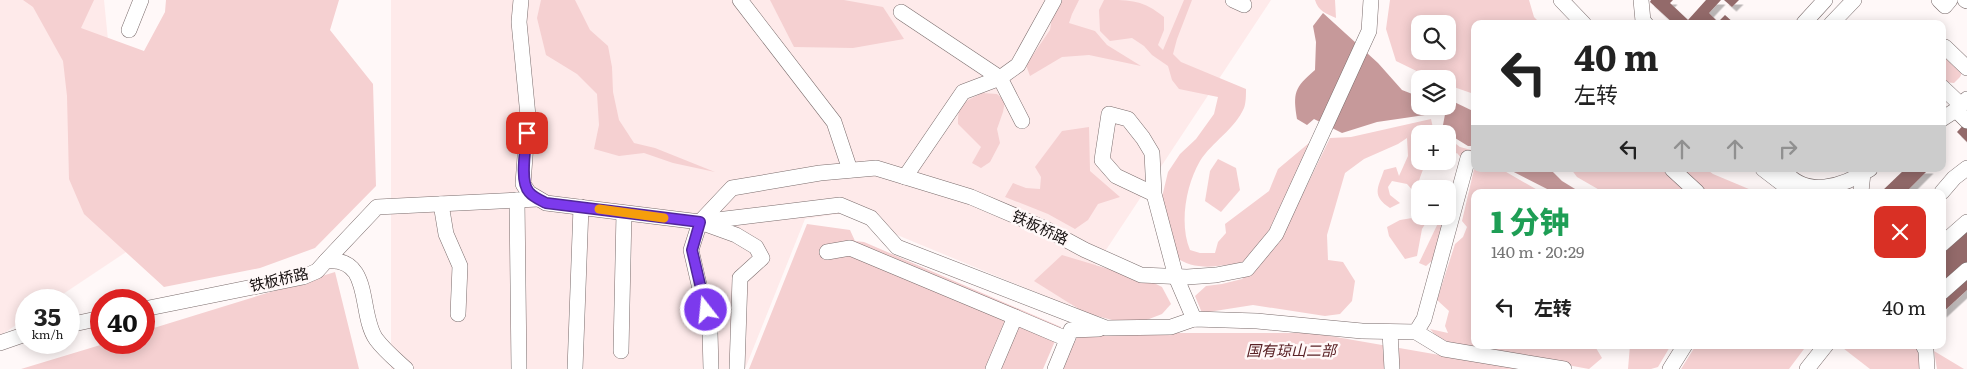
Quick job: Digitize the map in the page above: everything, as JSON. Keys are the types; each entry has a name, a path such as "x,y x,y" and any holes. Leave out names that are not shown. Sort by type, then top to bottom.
{"street":[{"path":"129,30 141,0"},
{"path":"521,0 519,22 528,116 523,184 529,193 546,203 700,222 736,235 756,247 762,258 740,278 737,369"},
{"path":"740,0 834,122 850,170"},
{"path":"905,176 963,92 1000,78 1018,65 1054,0"},
{"name":"铁板桥路","path":"711,369 710,332 692,250 700,222 732,188 820,173 876,168 971,197 1046,229 1085,250 1141,274 1176,277 1216,275 1247,269 1276,234 1368,32 1371,0"},
{"path":"1561,0 1580,20"},
{"path":"1641,0 1643,20"},
{"path":"1807,20 1825,0"},
{"path":"1835,20 1854,0"},
{"path":"1939,0 1945,6 1950,0"},
{"path":"901,12 1000,78 1022,121"},
{"path":"1946,47 1967,68"},
{"path":"1946,91 1961,104 1967,121"},
{"path":"1946,116 1961,104"},
{"path":"1154,194 1116,176 1102,160 1109,114 1128,119 1152,153 1154,194 1176,277 1194,319"},
{"path":"1416,332 1424,319 1468,158"},
{"path":"1945,189 1954,178 1967,168"},
{"path":"1675,172 1694,189"},
{"path":"1767,172 1789,189"},
{"path":"1785,172 1806,186 1840,186 1865,172"},
{"path":"1862,189 1867,172"},
{"path":"326,261 377,207 538,199"},
{"path":"517,200 519,369"},
{"path":"441,204 446,234 460,266 458,314"},
{"path":"700,222 840,206 870,218 897,247 1106,328"},
{"path":"575,369 581,207"},
{"path":"621,351 624,213"},
{"path":"1946,240 1967,222"},
{"path":"828,252 850,248 1067,339"},
{"name":"铁板桥路","path":"155,307 303,277 317,271 326,261 339,260 348,264 358,275 368,318 375,338 406,369"},
{"path":"1946,288 1967,270"},
{"path":"993,369 1015,317"},
{"path":"1055,369 1070,330 1171,327 1194,319 1257,321 1362,331 1416,332 1444,348 1564,369"},
{"path":"1390,332 1392,369"},
{"path":"0,343 15,338"},
{"path":"1670,369 1682,349"},
{"path":"1807,369 1823,349"},
{"path":"1925,349 1927,369"}],"shaded area":[{"path":"0,0 104,0 129,250 70,289 15,289 15,326 0,336"},
{"path":"391,0 1271,0 1069,306 844,213 805,219 745,369 391,369"},
{"path":"1323,13 1378,63 1402,90 1411,94 1411,115 1425,115 1377,122 1342,133 1314,119 1307,125 1297,119 1295,97 1299,87 1315,70 1316,42 1313,26"},
{"path":"1456,103 1471,110 1471,146 1456,139 1456,125 1443,125 1445,115 1456,115"},
{"path":"1514,172 1553,172 1562,181 1575,189 1547,189"}],"green space":[{"path":"23,0 94,0 81,28 144,51 165,12 166,0 339,0 330,30 373,84 376,186 315,248 260,268 164,287 84,214 69,179 67,96 63,61 33,7"},
{"path":"541,0 575,0 590,30 608,46 612,67 613,92 619,120 634,143 655,148 715,172 673,163 644,153 619,156 594,149 599,125 597,94 577,74 546,55 537,18"},
{"path":"770,0 844,0 883,7 904,39 853,48 794,47"},
{"path":"1061,0 1079,0 1069,23 1095,31 1107,45 1141,66 1089,55 1062,57 1030,76 1026,65 1050,30 1052,18"},
{"path":"1104,0 1137,2 1157,11 1164,17 1164,30 1158,45 1163,50 1184,0 1192,0 1173,54 1181,62 1246,89 1245,106 1240,116 1205,154 1191,181 1185,217 1185,228 1190,250 1200,253 1215,253 1218,242 1226,233 1225,224 1269,191 1278,169 1315,138 1268,232 1242,263 1206,267 1190,264 1173,256 1162,197 1168,172 1180,154 1196,139 1214,114 1218,97 1179,89 1172,80 1168,66 1132,38 1110,41 1100,31 1099,10"},
{"path":"1315,0 1335,0 1336,18 1321,9"},
{"path":"1390,0 1529,0 1534,17 1537,20 1471,20 1471,93 1456,88 1456,70 1414,70 1396,61 1386,29"},
{"path":"1946,58 1962,73 1954,83 1946,82"},
{"path":"982,93 997,94 1005,101 997,129 1000,143 990,162 981,168 972,163 981,147 958,124 958,116 961,107 966,101"},
{"path":"1431,119 1432,125 1411,125 1411,170 1423,170 1419,180 1411,180 1411,189 1407,184 1392,181 1388,187 1390,195 1400,203 1390,208 1384,204 1378,195 1378,187 1384,170 1396,167 1399,176 1408,156 1407,138 1364,159 1345,173 1327,235 1328,260 1343,262 1355,281 1352,301 1340,314 1325,316 1253,305 1202,313 1195,296 1206,286 1242,279 1279,243 1330,138 1351,137"},
{"path":"1089,127 1090,171 1120,197 1098,204 1088,220 1075,229 1048,214 1005,197 1013,183 1026,188 1040,189 1041,177 1035,167 1062,131"},
{"path":"1456,144 1471,150 1471,163 1462,159 1457,153"},
{"path":"1218,159 1236,168 1240,190 1221,212 1205,201 1210,171"},
{"path":"1473,172 1506,172 1536,189 1471,189 1471,347 1453,344 1437,337 1430,329 1448,333 1445,326 1449,311 1437,300 1455,244 1463,237 1467,227 1462,221"},
{"path":"1573,172 1710,172 1749,189 1598,189 1577,177"},
{"path":"1411,218 1411,225 1424,225 1417,256 1405,259 1389,236 1387,227 1400,220"},
{"path":"807,224 850,230 855,241 864,242 1061,327 1043,369 749,369"},
{"path":"1437,225 1443,225 1434,259 1426,266 1419,263"},
{"path":"1062,255 1152,282 1162,287 1171,304 1162,314 1144,321 1116,321 1085,313 1034,281"},
{"path":"335,272 359,369 21,369 71,354 80,354 80,351 90,348 90,354 155,354 155,328"},
{"name":"国有琼山二部","path":"1079,333 1313,333 1520,369 1061,369"},
{"path":"1480,349 1597,349 1602,358 1589,369"},
{"path":"1630,349 1669,349 1658,367 1651,369 1628,369"},
{"path":"1694,349 1804,349 1789,369 1681,369"},
{"path":"1844,349 1928,349 1931,369 1870,369"},
{"path":"1934,351 1964,369 1937,369"}],"building":[{"path":"1651,0 1673,0 1670,3 1688,20 1670,20 1650,2"},
{"path":"1706,0 1721,0 1709,13 1716,20 1688,20"},
{"path":"1724,0 1739,0 1732,7"},
{"path":"1725,15 1731,20 1720,20"},
{"path":"1967,121 1967,142 1957,132"},
{"path":"1902,172 1926,172 1909,189 1884,189"},
{"path":"1967,230 1967,262 1946,280 1946,248"},
{"path":"1967,278 1967,290 1946,309 1946,297"}],"slow traffic":[{"path":"599,209 664,218"}],"route":[{"path":"527,133 523,184 529,193 538,199 546,203 700,222 692,250 696,276 706,310"}]}
